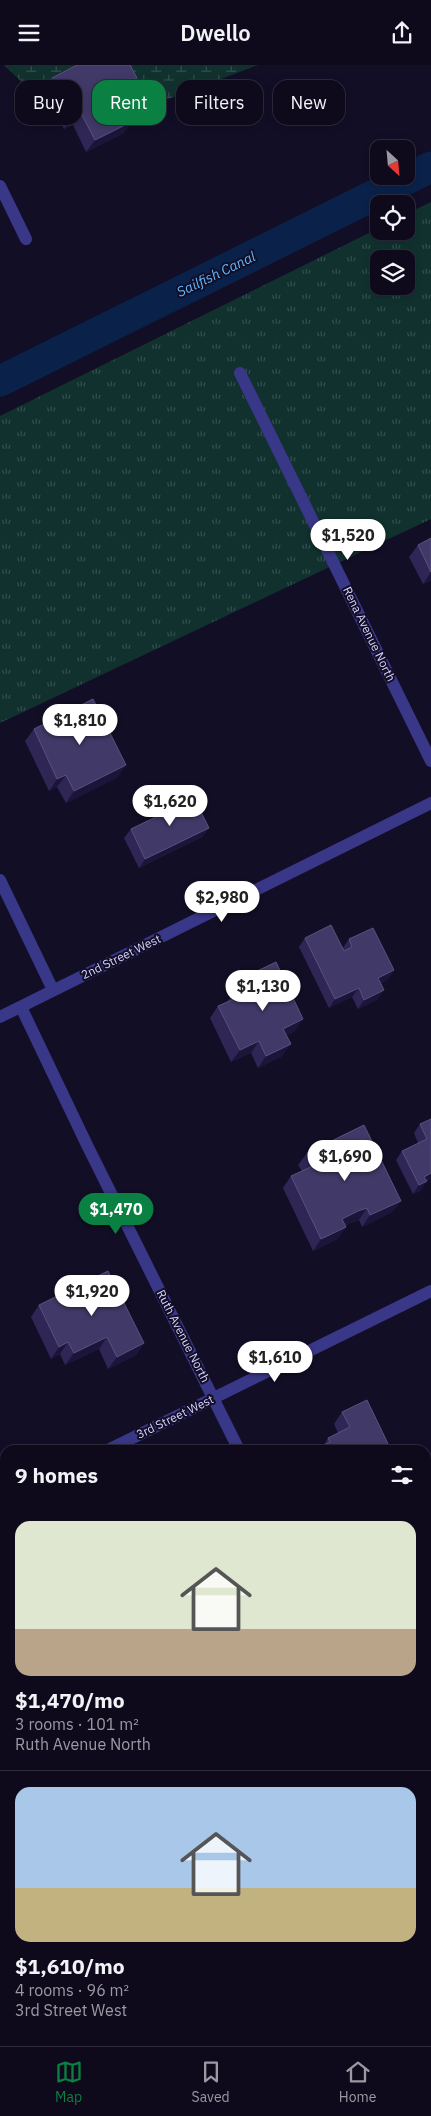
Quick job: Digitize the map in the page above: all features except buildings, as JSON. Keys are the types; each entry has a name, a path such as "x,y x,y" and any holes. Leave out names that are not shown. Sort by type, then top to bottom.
{"street":[{"path":"0,186 26,239"},
{"name":"Rena Avenue North","path":"240,373 431,761"},
{"name":"2nd Street West","path":"0,1017 431,803"},
{"path":"0,880 53,990"},
{"name":"Ruth Avenue North","path":"21,1007 87,1145 236,1445"},
{"name":"3rd Street West","path":"118,1445 431,1291"}],"green space":[{"path":"4,65 258,65 218,80 176,80 176,96 166,100 166,80 92,80 92,112 82,113 82,80 20,80"},
{"path":"431,202 431,519 0,723 0,416 370,232 370,240 415,240 415,210"}],"waterway":[{"name":"Sailfish Canal","path":"0,381 431,167"}]}
